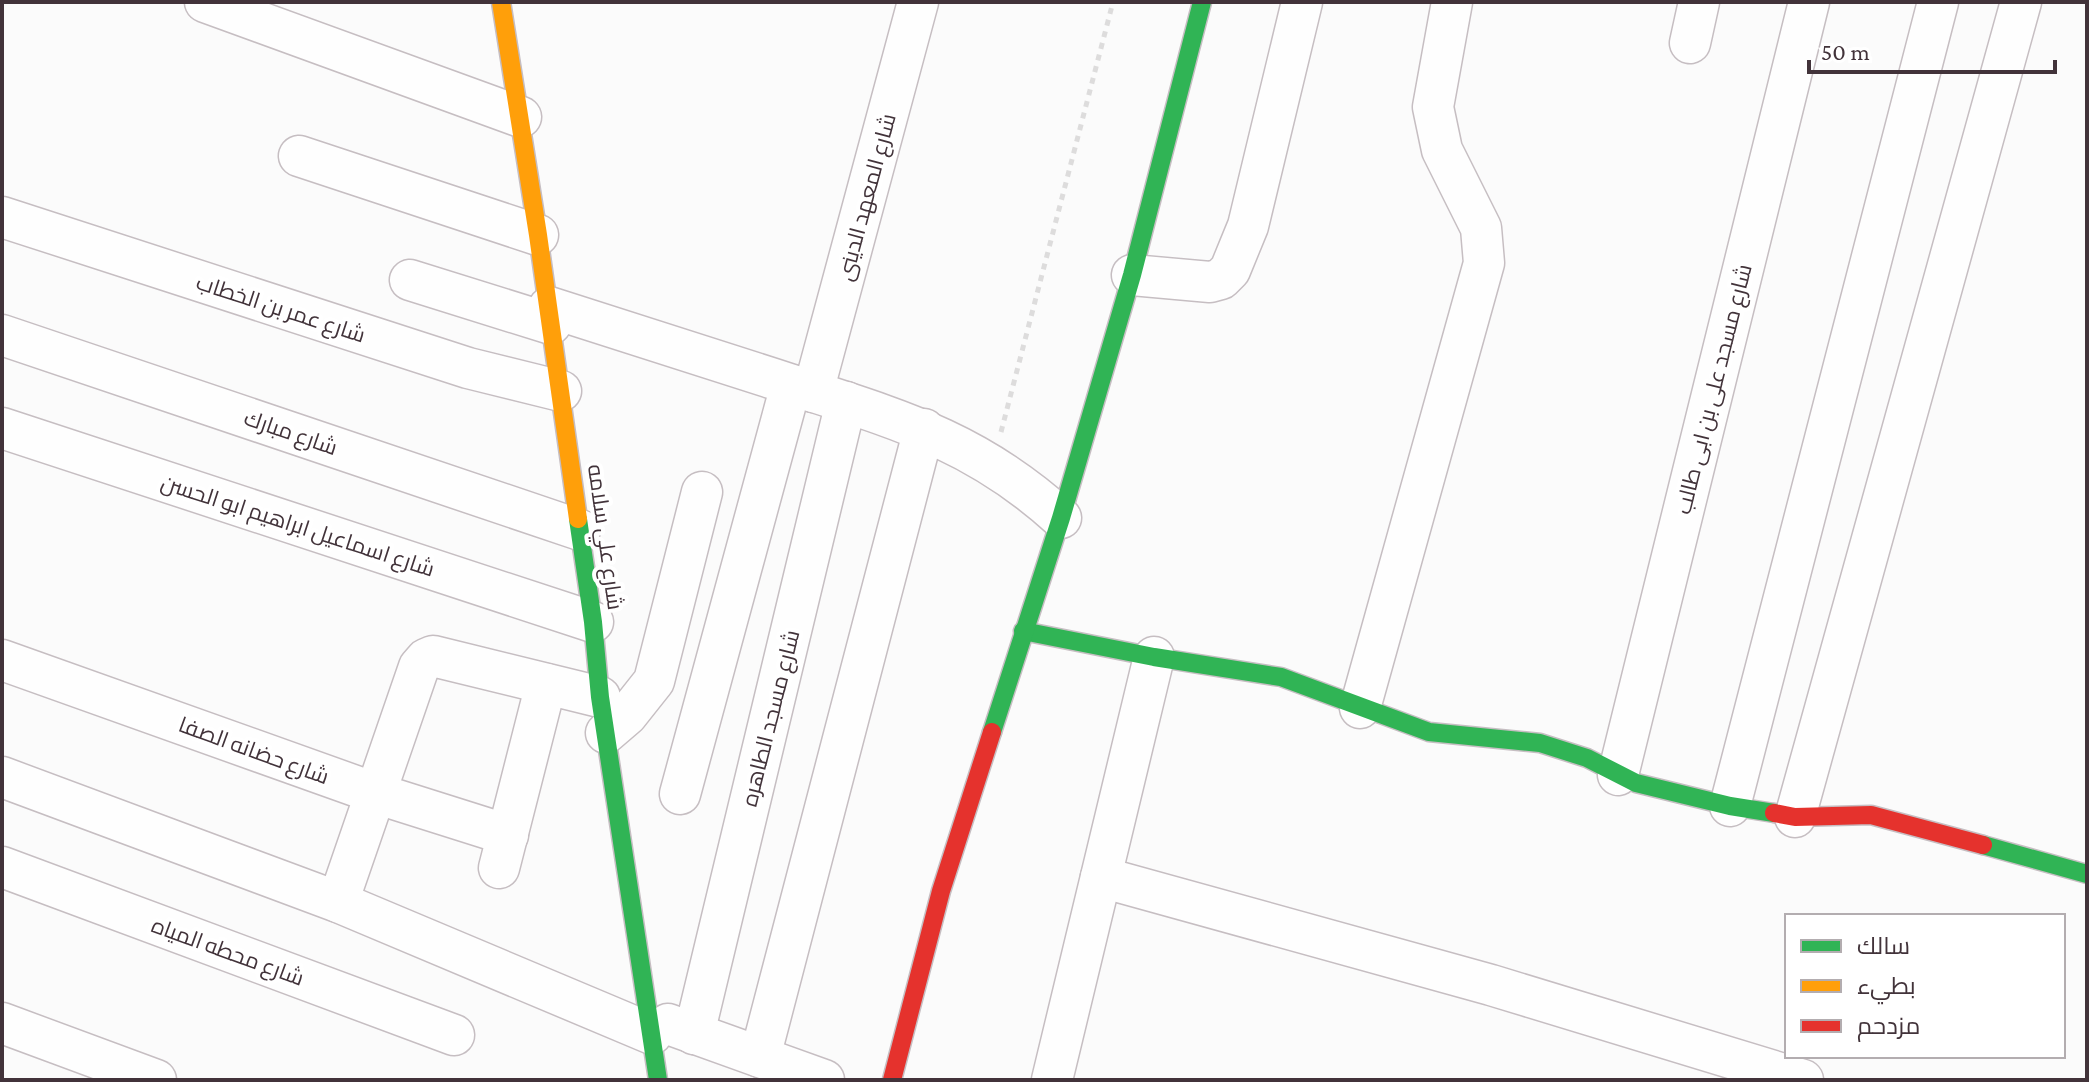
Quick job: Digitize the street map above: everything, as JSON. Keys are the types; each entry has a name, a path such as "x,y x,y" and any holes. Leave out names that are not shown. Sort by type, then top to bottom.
{"street":[{"path":"205,2 521,117"},
{"name":"شارع علي سلامه","path":"501,2 561,391 603,715 658,1080"},
{"name":"شارع المعهد الدينى","path":"817,393 918,2"},
{"path":"892,1080 941,891 1061,518 1132,275 1202,2"},
{"path":"1132,275 1210,282 1221,279 1230,270 1248,226 1302,2"},
{"path":"1360,708 1484,263 1481,228 1442,150 1433,107 1452,2"},
{"path":"1690,43 1699,2"},
{"name":"شارع مسجد على بن ابى طالب","path":"1618,775 1809,2"},
{"path":"1730,806 1938,2"},
{"path":"1795,817 2021,2"},
{"path":"299,156 538,235"},
{"name":"شارع عمر بن الخطاب","path":"2,217 468,368 561,391"},
{"path":"410,280 550,316 817,393 924,429 992,464 1040,498 1061,518"},
{"name":"شارع مبارك","path":"2,335 580,530"},
{"path":"680,794 817,393"},
{"name":"شارع مسجد الطاهره","path":"694,1034 817,393"},
{"name":"شارع اسماعيل ابراهيم ابو الحسن","path":"2,428 593,622"},
{"path":"760,1057 924,429"},
{"path":"338,902 419,667 426,659 433,656 546,684 603,715 627,715 654,681 702,492"},
{"path":"1023,631 1154,657 1281,677 1305,684 1390,721 1429,732 1540,743 1565,749 1657,790 1795,817 1871,815 2087,874"},
{"path":"1052,1080 1154,657"},
{"name":"شارع حضانه الصفا","path":"2,660 375,793 503,852 546,684"},
{"path":"2,777 338,902 650,1026 694,1034 824,1080"},
{"name":"شارع محطه المياه","path":"2,867 454,1035"},
{"path":"1101,877 1491,985 1803,1080"},
{"path":"2,1023 156,1080"}],"path":[{"path":"992,464 1113,2"}],"traffic: fast":[{"path":"992,732 1061,518 1132,275 1202,2"},
{"path":"578,519 600,697 658,1080"},
{"path":"1023,631 1154,657 1281,677 1429,732 1540,743 1587,758 1636,783 1730,806 1774,813"},
{"path":"1983,845 2087,874"}],"traffic: slow":[{"path":"501,2 578,519"}],"traffic: jam":[{"path":"892,1080 941,891 992,732"},
{"path":"1774,813 1795,817 1871,815 1983,845"}]}
